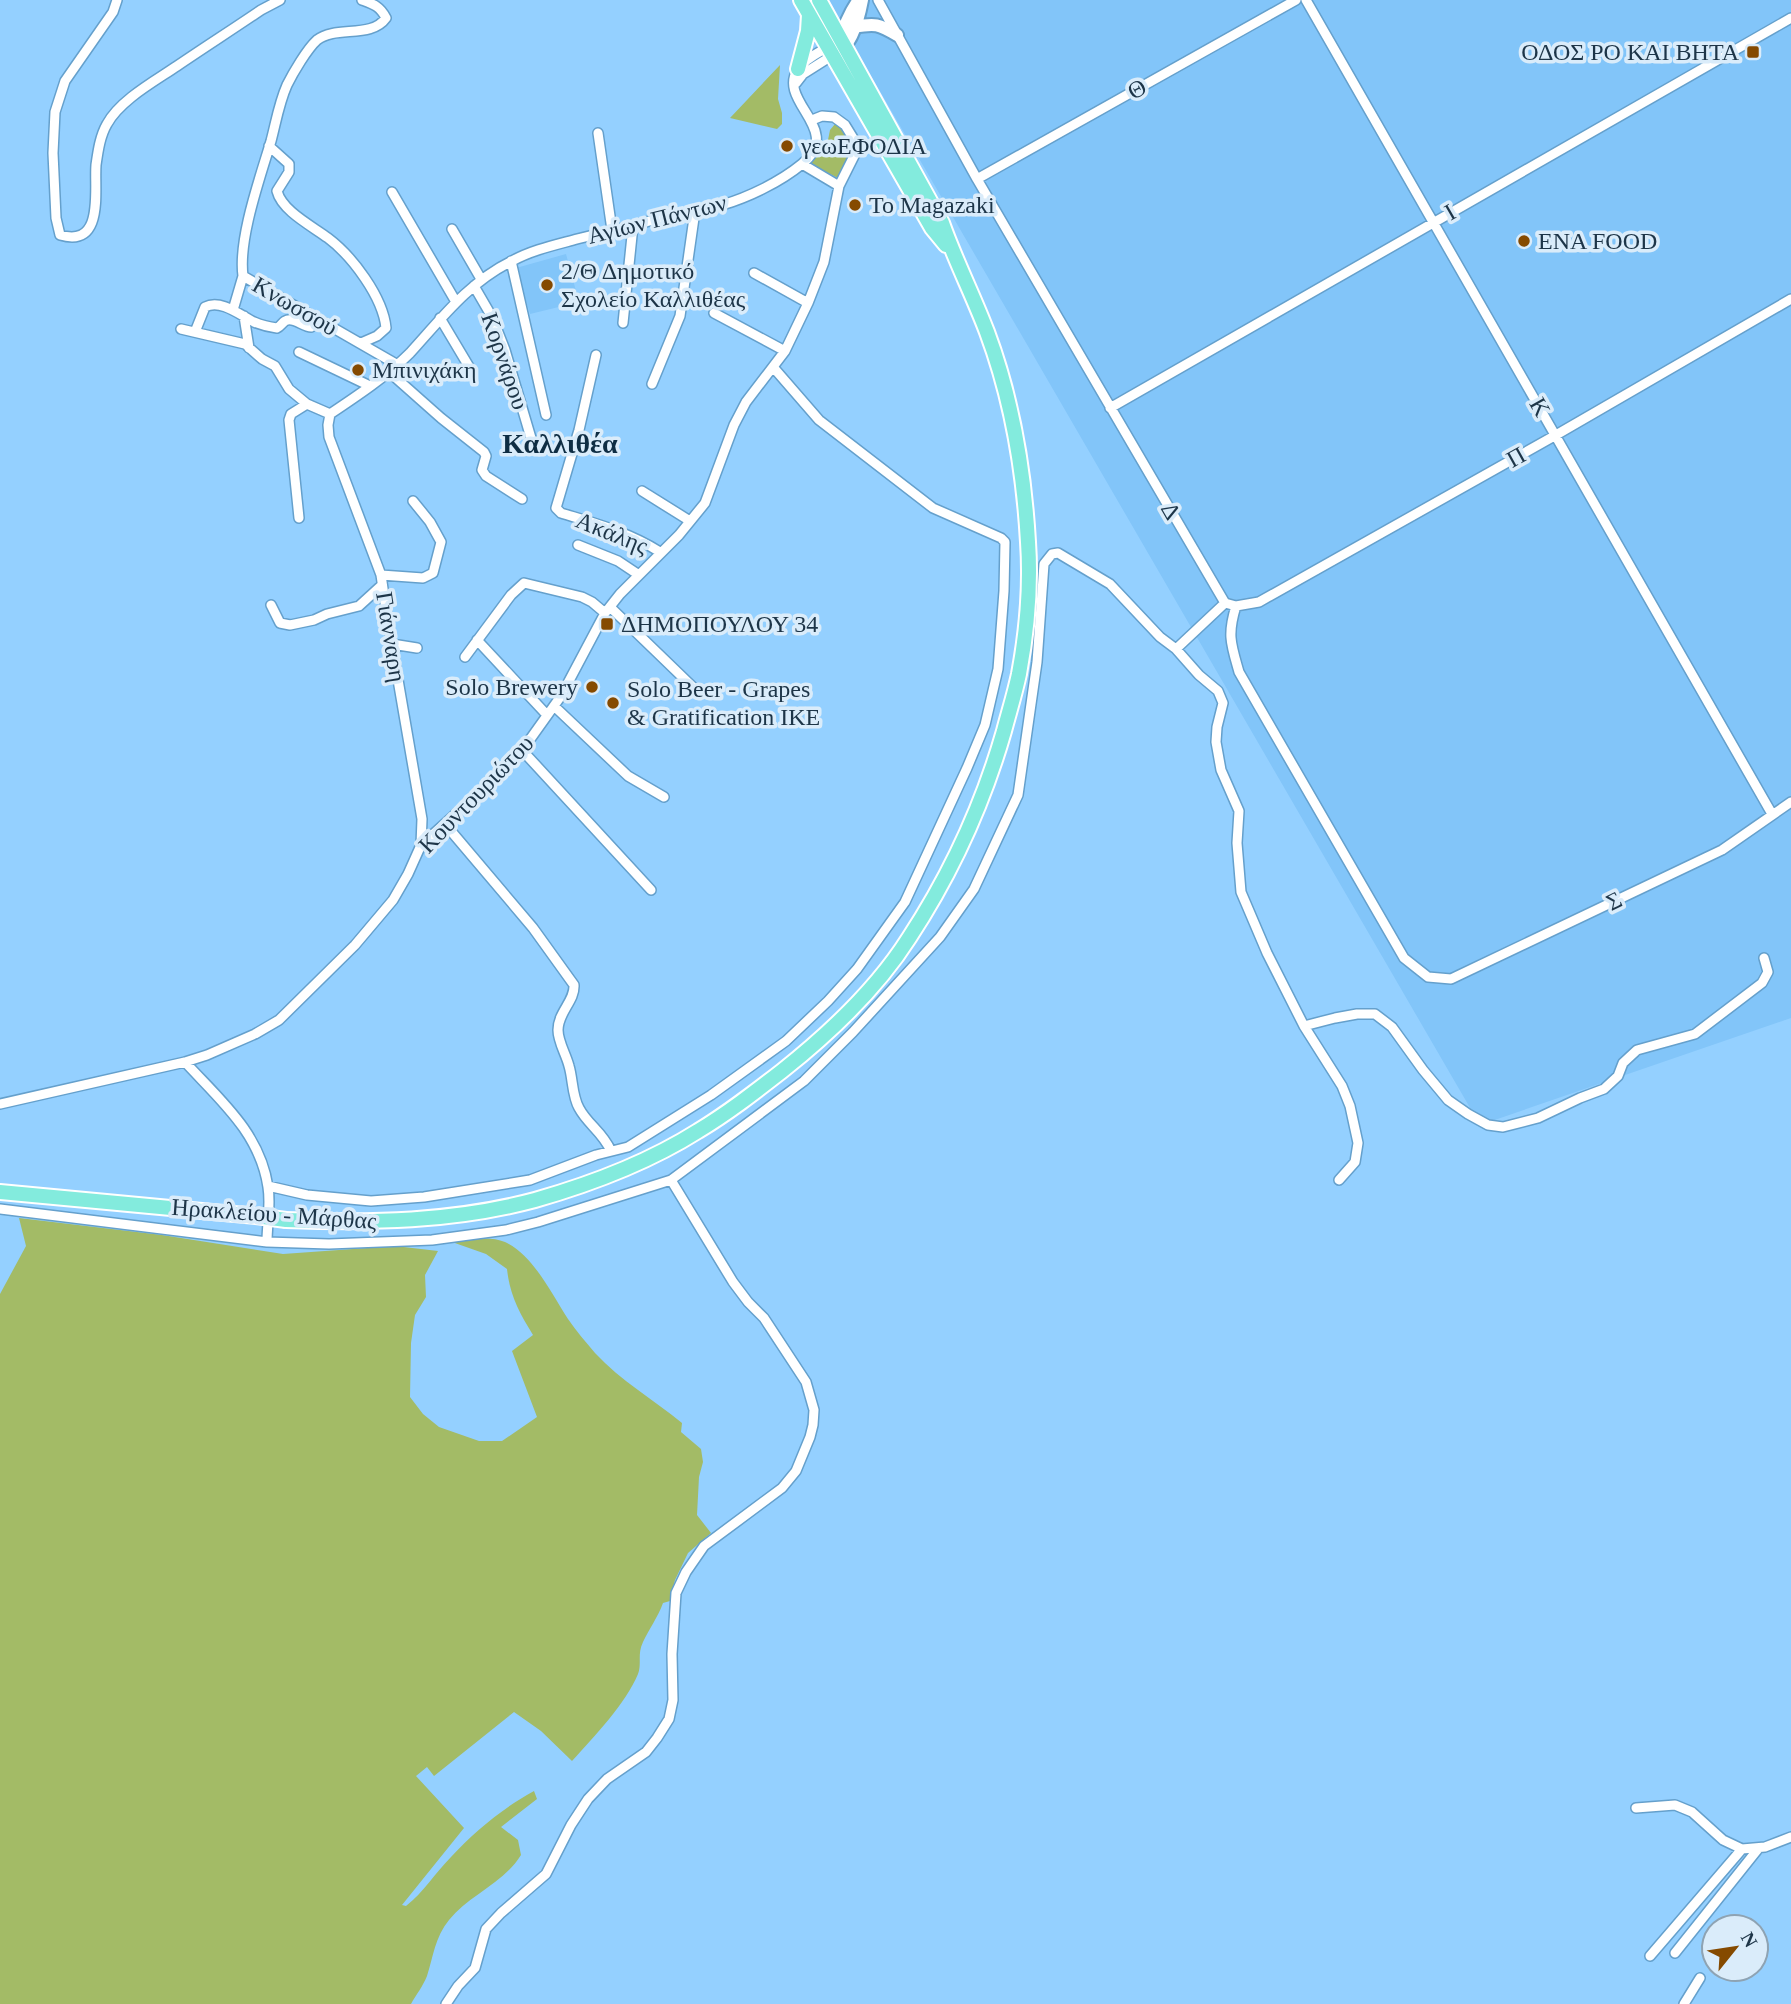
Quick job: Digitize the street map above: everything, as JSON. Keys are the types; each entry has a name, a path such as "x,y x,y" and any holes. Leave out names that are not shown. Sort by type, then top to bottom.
{"main road":[{"name":"Ηρακλείου - Μάρθας","path":"801,0 809,15 837,47"},
{"name":"Ηρακλείου - Μάρθας","path":"0,1192 286,1220 358,1223 430,1219 482,1212 537,1199 650,1157 698,1132 744,1100 838,1023 875,984 908,940 965,839 996,760 1018,677 1027,616 1028,545 1024,485 1016,433 989,337 969,285 952,252 932,228 837,47 819,0"},
{"path":"798,69 808,31 809,15"}],"street":[{"path":"117,0 113,12 65,82 55,112 53,153 56,218 60,235 65,237 86,232 92,224 98,151 104,130 114,114 151,84 280,0"},
{"name":"Κνωσσού","path":"362,0 380,9 386,18 383,22 372,27 327,34 316,41 288,84 279,105 254,197 241,262 243,276 361,343 392,368 441,418 484,452 482,470 486,476 522,499"},
{"path":"839,186 802,164 816,145 812,120 797,99 795,84 798,69 810,58 837,47 851,11 860,0"},
{"path":"795,84 837,47 854,27 860,12 860,0"},
{"name":"Δ","path":"878,0 977,179 1225,603"},
{"name":"Θ","path":"977,179 1296,0"},
{"name":"Κ","path":"1306,0 1772,814"},
{"name":"Ι","path":"1110,408 1791,18"},
{"path":"854,27 873,23 897,35"},
{"name":"Κουντουριώτου","path":"0,1104 185,1062 255,1034 279,1020 380,917 408,874 421,845 488,785 521,749 571,679 608,610 660,552 679,535 705,503 734,425 746,402 785,351 808,303 824,262 839,186 855,154 853,138 845,125 834,117 822,116 812,120"},
{"path":"598,133 612,230"},
{"path":"270,143 289,164 289,172 277,191 283,205 351,259 364,276 375,299 386,328 377,336 361,343"},
{"name":"Αγίων Πάντων","path":"330,414 392,368 456,302 511,261 542,248 723,205 755,192 802,164"},
{"path":"392,192 456,302"},
{"path":"652,384 680,316 695,211"},
{"path":"623,323 633,226"},
{"name":"Κορνάρου","path":"452,229 478,283 505,350 531,438"},
{"path":"511,261 547,415"},
{"path":"754,273 808,303"},
{"path":"233,310 243,276"},
{"name":"Π","path":"1236,606 1259,602 1791,299"},
{"path":"195,332 205,307 211,304 233,310 256,323 277,328 291,319 306,328 311,327 315,317"},
{"path":"715,313 785,351"},
{"path":"244,316 249,348"},
{"path":"440,318 471,370"},
{"path":"181,329 245,344 275,366 289,389 307,404 330,414"},
{"path":"299,352 370,386"},
{"name":"Ακάλης","path":"596,355 579,430 556,508 561,513 610,527 639,539 660,552"},
{"path":"268,1186 307,1195 371,1201 424,1197 530,1180 628,1147 711,1095 786,1041 810,1020 850,977 905,902 985,725 998,669 1005,542 933,508 819,420 773,367"},
{"path":"299,518 289,420 291,414 307,404"},
{"name":"Γιάνναρη","path":"330,414 329,438 382,580 422,819 421,845"},
{"path":"642,491 690,521"},
{"path":"271,605 280,623 290,625 359,606 382,580 423,578 433,573 441,542 430,522 413,501"},
{"path":"578,545 618,561 639,575"},
{"path":"0,1209 267,1242 329,1244 432,1240 477,1235 538,1222 671,1180 804,1081 940,937 974,889 1018,795 1037,662 1044,564 1052,554 1058,554 1110,584 1221,697 1223,709 1217,727 1216,742 1221,770 1239,811 1237,843 1241,892 1267,953 1304,1026 1342,1086 1356,1129 1358,1143 1355,1162 1339,1180"},
{"path":"465,657 510,595 524,583 582,597 608,610 700,694"},
{"path":"1176,649 1225,603 1236,606"},
{"name":"Σ","path":"1236,606 1230,626 1231,647 1239,673 1404,958 1428,977 1451,979 1721,850 1791,802"},
{"path":"477,640 547,715"},
{"path":"392,645 417,649"},
{"path":"554,706 628,776 664,797"},
{"path":"521,749 651,890"},
{"path":"445,824 533,928 574,985 574,993 561,1016 558,1028 560,1040 569,1065 578,1108 605,1138 611,1152"},
{"path":"1304,1026 1346,1016 1375,1014 1392,1027 1448,1100 1488,1125 1503,1127 1538,1118 1604,1089 1618,1076 1623,1063 1637,1050 1695,1034 1762,983 1768,972 1764,958"},
{"path":"185,1062 236,1117 251,1138 261,1159 268,1186 267,1242"},
{"path":"446,2004 458,1986 475,1969 486,1929 546,1874 588,1799 607,1779 646,1752 657,1738 669,1719 673,1700 672,1654 676,1593 685,1572 704,1546 782,1488 796,1471 810,1437 814,1410 806,1382 764,1318 733,1282 671,1180"},
{"path":"1636,1808 1675,1805 1692,1812 1723,1840 1742,1849 1758,1849 1791,1837"},
{"path":"1650,1956 1742,1849"},
{"path":"1675,1953 1758,1849"},
{"path":"1684,2004 1700,1978"}],"shaded area":[{"path":"827,0 1791,0 1791,1018 1480,1125"},
{"name":"2/Θ Δημοτικό Σχολείο Καλλιθέας","path":"566,254 579,302 530,314 516,268"}],"green space":[{"path":"780,65 778,99 782,124 777,129 730,118"},
{"path":"835,124 851,132 853,160 840,179 810,164 828,140 830,130"},
{"path":"19,1218 162,1235 283,1254 395,1246 438,1251 425,1275 426,1297 415,1315 411,1343 410,1397 423,1414 439,1427 479,1441 502,1441 537,1417 512,1351 533,1335 516,1304 507,1269 486,1254 452,1242 485,1238 505,1242 525,1256 595,1353 626,1381 682,1423 681,1432 701,1449 703,1462 699,1477 697,1515 711,1533 688,1553 675,1580 670,1601 663,1603 643,1642 639,1670 633,1685 599,1731 572,1761 541,1731 514,1712 434,1776 427,1767 416,1776 464,1828 402,1905 406,1906 460,1847 490,1821 534,1791 537,1799 501,1827 518,1840 521,1855 514,1865 449,1920 437,1940 425,1980 411,2004 0,2004 0,1294 26,1246"}],"place":[{"name":"ΟΔΟΣ ΡΟ ΚΑΙ ΒΗΤΑ","path":"1753,52"},
{"name":"γεωΕΦΟΔΙΑ","path":"787,146"},
{"name":"To Magazaki","path":"855,205"},
{"name":"ENA FOOD","path":"1524,241"},
{"name":"2/Θ Δημοτικό Σχολείο Καλλιθέας","path":"547,285"},
{"name":"Μπινιχάκη","path":"358,370"},
{"name":"ΔΗΜΟΠΟΥΛΟΥ 34","path":"607,624"},
{"name":"Solo Brewery","path":"592,687"},
{"name":"Solo Beer - Grapes & Gratification IKE","path":"613,703"}],"district":[{"name":"Καλλιθέα","path":"560,443"}]}
